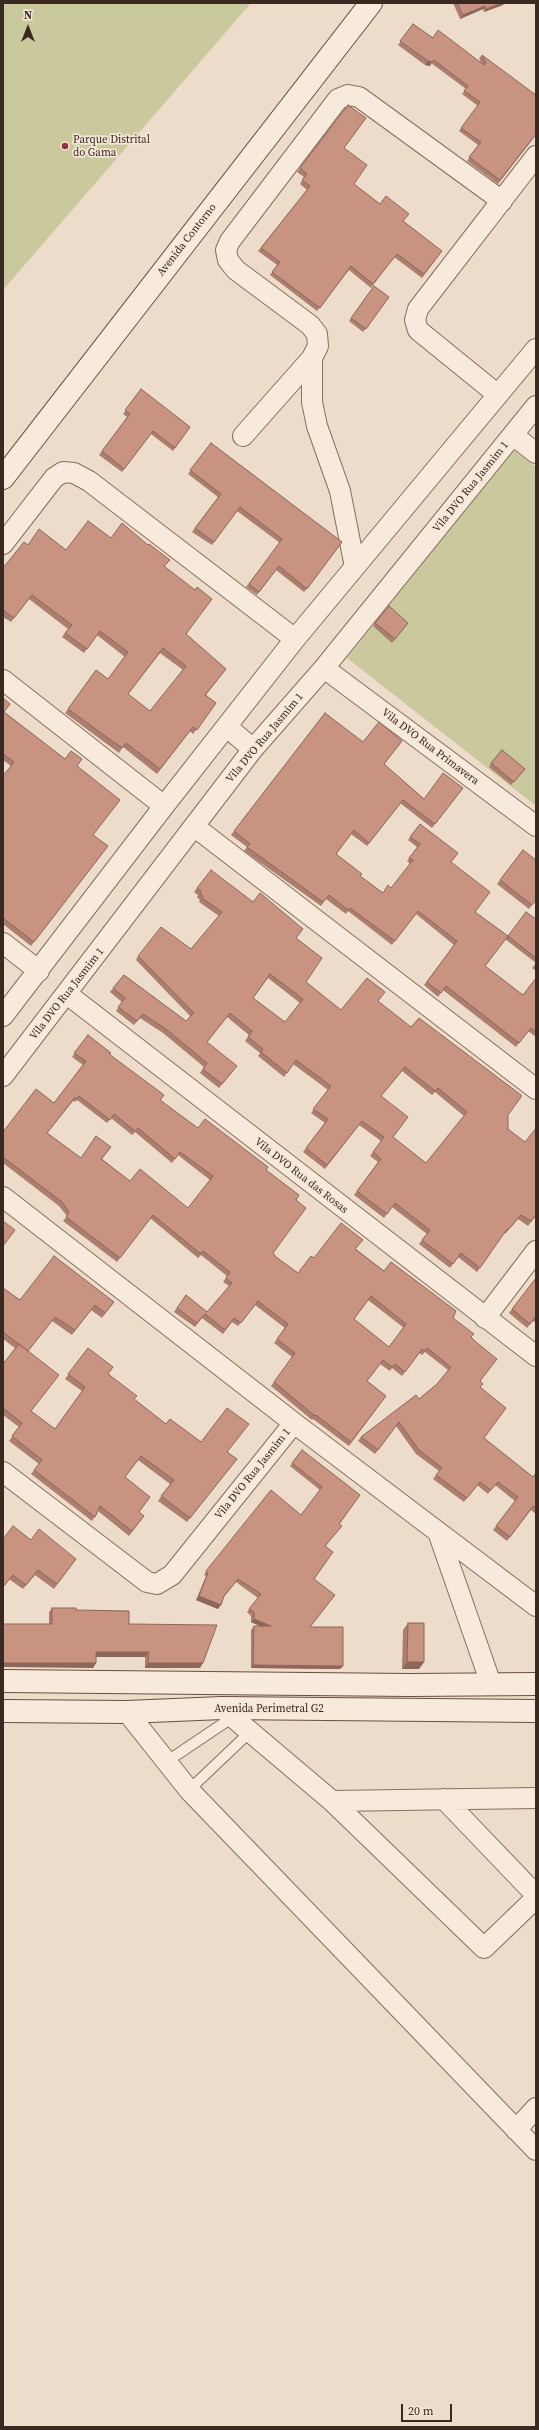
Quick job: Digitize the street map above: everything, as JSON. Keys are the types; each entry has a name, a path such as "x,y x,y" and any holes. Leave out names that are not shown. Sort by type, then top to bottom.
{"street":[{"name":"Avenida Contorno","path":"3,478 371,3"},
{"path":"243,436 312,358 318,346 317,334 310,325 236,270 228,260 226,250 234,235 338,99 348,95 359,97 502,201"},
{"path":"498,395 418,330 415,320 418,309 536,156"},
{"path":"3,1016 164,806 296,640 536,349"},
{"path":"312,358 312,402 317,426 340,491 356,567"},
{"name":"Vila DVO Rua Jasmim 1","path":"3,1076 253,750 324,668 536,406"},
{"path":"513,435 536,453"},
{"path":"3,544 54,478 63,472 74,473 89,481 296,640"},
{"name":"Vila DVO Rua Primavera","path":"324,668 536,826"},
{"path":"3,680 164,806"},
{"path":"227,727 253,750"},
{"path":"195,827 536,1089"},
{"path":"3,943 39,971"},
{"name":"Vila DVO Rua das Rosas","path":"67,994 536,1356"},
{"name":"Vila DVO Rua Jasmim 1","path":"3,1197 294,1423 172,1575 157,1584 147,1582 3,1472"},
{"path":"485,1318 536,1251"},
{"path":"294,1423 536,1606"},
{"path":"438,1532 491,1684"},
{"name":"Avenida Perimetral G2","path":"3,1681 410,1699 536,1711"},
{"name":"Avenida Perimetral G2","path":"3,1711 227,1713 410,1699 491,1684 536,1684"},
{"path":"3,1702 410,1699 536,1702"},
{"path":"127,1712 189,1790 536,2150"},
{"path":"227,1713 332,1801 484,1948 536,1897 444,1799"},
{"path":"332,1801 536,1798"},
{"path":"516,2130 536,2108"}],"lane":[{"path":"166,1762 227,1713"},
{"path":"189,1790 250,1732"}],"shaded area":[{"name":"Parque Distrital do Gama","path":"3,3 251,3 3,290"},
{"path":"513,450 536,467 536,806 347,658"}],"building":[{"path":"457,3 501,3 486,9 485,6 463,15"},
{"path":"413,24 433,38 438,30 484,65 486,63 482,55 536,95 536,134 500,180 469,157 481,142 461,128 480,102 464,91 468,86 434,60 432,62 428,61 400,41"},
{"path":"348,105 366,118 344,148 367,165 354,184 380,204 386,196 409,214 403,221 442,251 424,274 397,254 373,284 351,266 320,308 272,272 280,262 261,248 310,186 302,180 307,174 300,168"},
{"path":"374,286 389,297 366,329 351,318"},
{"path":"141,389 190,427 175,448 153,431 124,469 102,451 130,414 125,410"},
{"path":"211,443 342,542 307,589 279,566 259,592 249,584 282,539 240,507 214,542 195,528 221,494 190,470"},
{"path":"88,521 111,538 122,523 148,545 149,544 170,560 164,566 195,590 197,587 212,599 186,634 226,669 205,695 216,703 197,730 193,727 160,769 126,743 122,748 68,709 96,670 108,679 128,652 100,631 87,649 65,633 72,625 32,595 14,618 3,610 3,568 24,542 28,545 39,529 66,550","holes":["163,648 186,666 150,711 128,694"]},
{"path":"389,606 408,623 395,639 375,623"},
{"path":"3,698 10,704 4,712 65,759 71,751 82,759 77,766 120,800 93,835 108,846 34,942 3,918 3,776 14,762 3,754"},
{"path":"325,713 363,742 379,722 402,741 384,764 424,799 443,773 463,788 435,824 403,800 369,843 354,830 336,854 362,874 360,876 383,893 388,885 391,888 413,860 409,858 420,844 410,837 420,824 458,853 451,862 490,892 475,912 508,936 485,966 523,995 536,978 536,1032 531,1028 519,1043 446,986 441,993 427,982 457,941 418,911 395,941 350,908 348,910 329,895 323,902 247,847 250,844 234,831"},
{"path":"502,750 525,769 514,782 491,763"},
{"path":"523,850 536,860 536,900 532,905 500,880"},
{"path":"211,870 253,902 260,893 303,929 296,938 322,958 306,982 341,1010 367,978 385,992 378,1001 411,1027 419,1018 521,1095 508,1115 508,1129 525,1142 536,1128 536,1215 531,1221 521,1215 508,1230 507,1229 480,1268 461,1253 453,1264 422,1240 430,1230 395,1203 387,1214 357,1191 381,1159 373,1152 384,1137 362,1121 327,1165 306,1148 328,1119 313,1109 331,1086 296,1060 287,1073 261,1052 263,1049 248,1037 252,1031 230,1013 207,1042 237,1066 222,1084 203,1069 207,1063 166,1029 143,1014 137,1021 118,1007 125,998 113,988 124,975 186,1021 194,1013 138,956 161,927 191,949 222,912 202,898 203,896 200,893 201,891 197,888","holes":["270,974 303,999 285,1022 253,998","405,1067 435,1091 438,1088 467,1112 426,1163 393,1137 408,1117 381,1096"]},
{"path":"526,912 536,919 536,958 508,936"},
{"path":"88,1035 111,1053 109,1054 164,1095 160,1100 198,1128 205,1119 268,1167 266,1170 299,1195 296,1200 306,1208 273,1253 276,1257 298,1273 311,1256 314,1258 341,1223 363,1240 355,1249 384,1271 391,1262 456,1311 453,1318 474,1334 471,1337 497,1359 480,1381 483,1384 480,1387 506,1408 484,1438 533,1477 536,1473 536,1508 533,1506 510,1537 496,1526 518,1497 498,1482 491,1490 480,1482 467,1498 436,1475 442,1468 419,1450 399,1422 378,1450 361,1437 416,1395 419,1399 437,1384 451,1367 427,1348 425,1351 422,1349 405,1372 395,1364 392,1367 383,1360 367,1381 386,1396 351,1442 316,1415 315,1416 274,1382 295,1353 277,1339 288,1324 258,1301 241,1323 234,1318 225,1330 205,1314 197,1323 177,1308 186,1295 207,1312 232,1283 226,1278 230,1272 203,1251 201,1254 153,1215 120,1258 66,1217 69,1212 62,1202 3,1157 3,1132 36,1089 54,1103 86,1061 74,1053","holes":["79,1096 110,1120 114,1114 135,1131 138,1128 175,1159 180,1152 213,1176 188,1208 140,1169 130,1181 101,1159 111,1147 96,1136 81,1158 47,1133 75,1097 77,1099","371,1296 406,1324 389,1347 354,1319"]},
{"path":"3,1221 15,1230 3,1246"},
{"path":"54,1256 114,1302 105,1313 95,1305 75,1330 55,1317 28,1351 3,1332 3,1288 20,1300"},
{"path":"536,1278 536,1317 530,1324 512,1309"},
{"path":"19,1344 59,1375 31,1411 55,1429 85,1387 68,1374 88,1348 113,1367 108,1374 137,1396 134,1399 166,1424 170,1419 201,1442 227,1408 249,1424 227,1452 237,1459 190,1518 161,1496 174,1480 141,1456 125,1477 150,1497 139,1512 144,1516 132,1531 100,1506 95,1517 34,1470 42,1460 12,1436 22,1423 3,1408 3,1364"},
{"path":"302,1450 360,1495 339,1524 342,1526 325,1546 333,1552 314,1579 335,1595 310,1627 343,1627 343,1666 253,1665 254,1626 271,1626 254,1619 254,1612 249,1609 261,1594 238,1579 224,1596 221,1605 199,1596 208,1573 206,1571 271,1490 301,1515 322,1487 292,1463"},
{"path":"13,1526 31,1540 39,1529 76,1559 57,1584 38,1570 26,1585 13,1575 3,1587 3,1539"},
{"path":"52,1608 129,1611 129,1624 217,1625 203,1663 148,1663 149,1652 96,1652 96,1663 3,1663 3,1624 52,1624"},
{"path":"408,1623 424,1623 424,1662 407,1662"}],"place":[{"name":"Parque Distrital do Gama","path":"65,146"}]}
